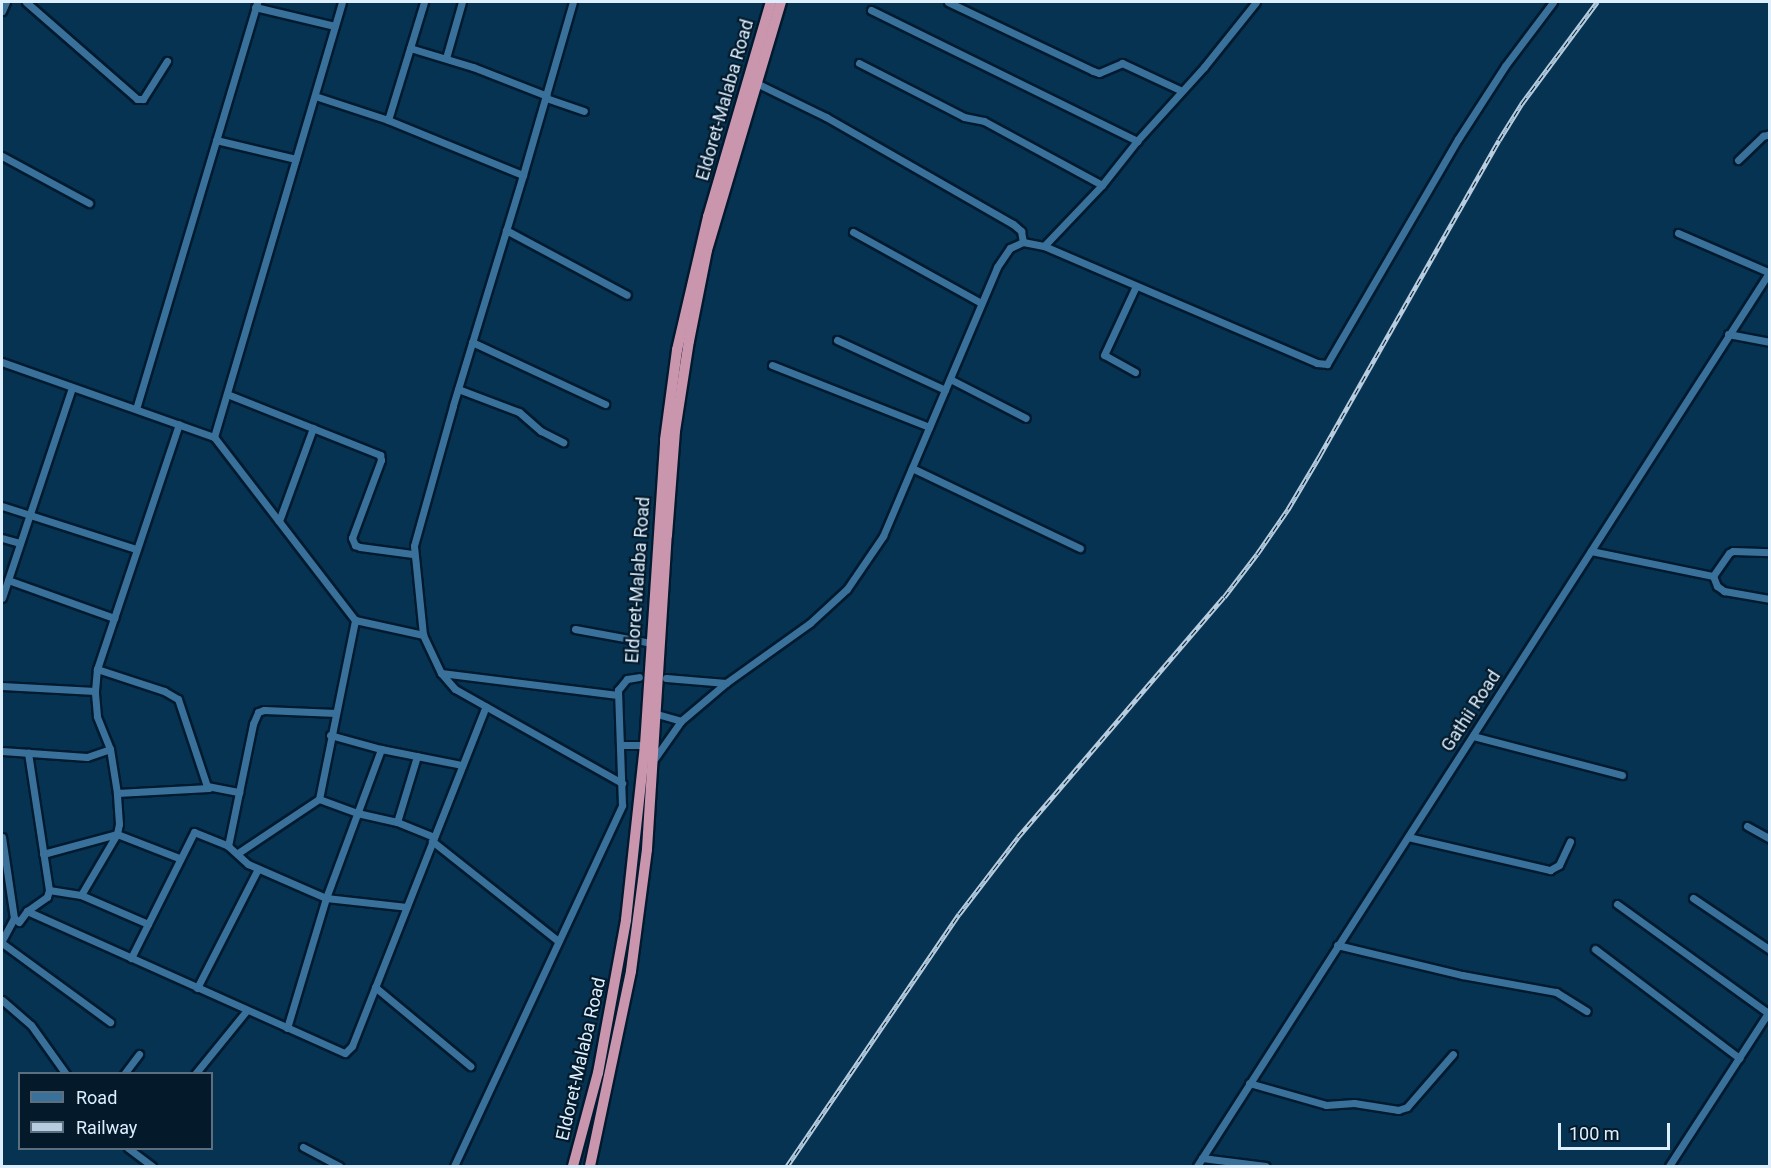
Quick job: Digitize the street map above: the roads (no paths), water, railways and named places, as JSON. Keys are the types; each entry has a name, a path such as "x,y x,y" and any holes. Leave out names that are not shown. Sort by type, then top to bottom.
{"highway":[{"name":"Eldoret-Malaba Road","path":"573,1167 598,1073 618,970 634,856 645,745 664,440 677,350 708,217 771,2"},
{"name":"Eldoret-Malaba Road","path":"590,1167 631,970 647,849 675,431 689,341 707,250 781,2"}],"street":[{"path":"2,11 6,2"},
{"path":"26,2 137,99 142,99 167,61"},
{"path":"214,437 342,2"},
{"path":"388,120 424,2"},
{"path":"446,58 462,2"},
{"path":"573,2 547,97 458,389 413,554 423,635 441,673 454,689 622,783"},
{"path":"948,2 1093,71 1104,71 1122,63 1182,91"},
{"path":"1044,246 1102,185 1256,2"},
{"path":"653,760 681,721 726,683 810,623 847,588 883,536 981,303 1003,256 1010,248 1023,242 1044,246 1317,363 1327,364 1458,139 1505,66 1553,2"},
{"path":"136,409 256,4 335,26"},
{"path":"871,9 1137,141"},
{"path":"410,48 446,58 584,111"},
{"path":"859,63 964,117 984,121 1102,185"},
{"path":"756,83 826,117 1013,224 1022,231 1023,242"},
{"path":"315,96 388,120 523,175"},
{"path":"1738,160 1763,136 1770,134"},
{"path":"216,140 296,159"},
{"path":"2,156 89,203"},
{"path":"506,230 627,295"},
{"path":"853,232 981,303"},
{"path":"1678,233 1769,272"},
{"name":"Gathii Road","path":"1197,1167 1769,272"},
{"path":"1135,372 1104,355 1136,286"},
{"path":"1728,334 1770,342"},
{"path":"837,340 945,390"},
{"path":"472,342 605,404"},
{"path":"2,362 214,437 355,620 423,635"},
{"path":"772,365 929,427"},
{"path":"950,379 1026,417"},
{"path":"2,598 72,387"},
{"path":"458,389 519,412 541,430 563,442"},
{"path":"227,394 381,458 352,538 355,544 398,554 413,554"},
{"path":"81,896 117,834 119,824 110,749 97,716 95,691 97,669 179,424"},
{"path":"279,521 294,486 313,428"},
{"path":"912,468 1080,548"},
{"path":"2,506 136,549"},
{"path":"2,538 19,543"},
{"path":"1591,551 1713,576"},
{"path":"1713,576 1729,553 1733,551 1770,552"},
{"path":"1713,576 1718,586 1724,591 1770,599"},
{"path":"8,580 114,618"},
{"path":"238,853 319,799 330,735 355,620"},
{"path":"574,629 651,643"},
{"path":"97,669 164,691 178,699 209,788"},
{"path":"441,673 618,695"},
{"path":"454,1167 622,805 618,695 621,684 627,679 639,677"},
{"path":"666,678 726,683"},
{"path":"2,686 95,691"},
{"path":"27,911 345,1053 352,1046 486,706"},
{"path":"228,846 253,724 258,712 264,710 336,713"},
{"path":"657,714 681,721"},
{"path":"330,735 381,749 462,765"},
{"path":"1473,736 1622,775"},
{"path":"620,745 645,745"},
{"path":"2,751 87,757 110,749"},
{"path":"287,1028 326,898 381,749"},
{"path":"14,918 19,922 27,911 47,897 49,890 28,753"},
{"path":"397,822 417,756"},
{"path":"117,793 209,788 239,792"},
{"path":"319,799 357,813 397,822 433,839 558,941"},
{"path":"1747,826 1770,839"},
{"path":"131,958 179,858 195,832 228,846 248,864 326,898 407,907"},
{"path":"43,854 117,834 179,858"},
{"path":"2,837 14,918 2,942 110,1022"},
{"path":"1408,837 1550,870 1558,865 1570,841"},
{"path":"196,988 258,868"},
{"path":"49,890 81,896 148,924"},
{"path":"1693,898 1770,951"},
{"path":"1617,904 1768,1015 1669,1167"},
{"path":"1337,945 1492,981 1556,992 1586,1011"},
{"path":"1595,949 1739,1058"},
{"path":"375,987 470,1066"},
{"path":"2,1000 31,1025 65,1072"},
{"path":"197,1072 247,1010"},
{"path":"126,1072 139,1054"},
{"path":"1249,1083 1326,1105 1354,1103 1404,1110 1453,1054"},
{"path":"303,1147 339,1167"},
{"path":"129,1150 152,1167"},
{"path":"1203,1158 1266,1167"}],"railway":[{"path":"787,1166 959,914 1018,837 1224,597 1257,554 1288,509 1320,455 1499,140 1522,103 1597,2"}]}
